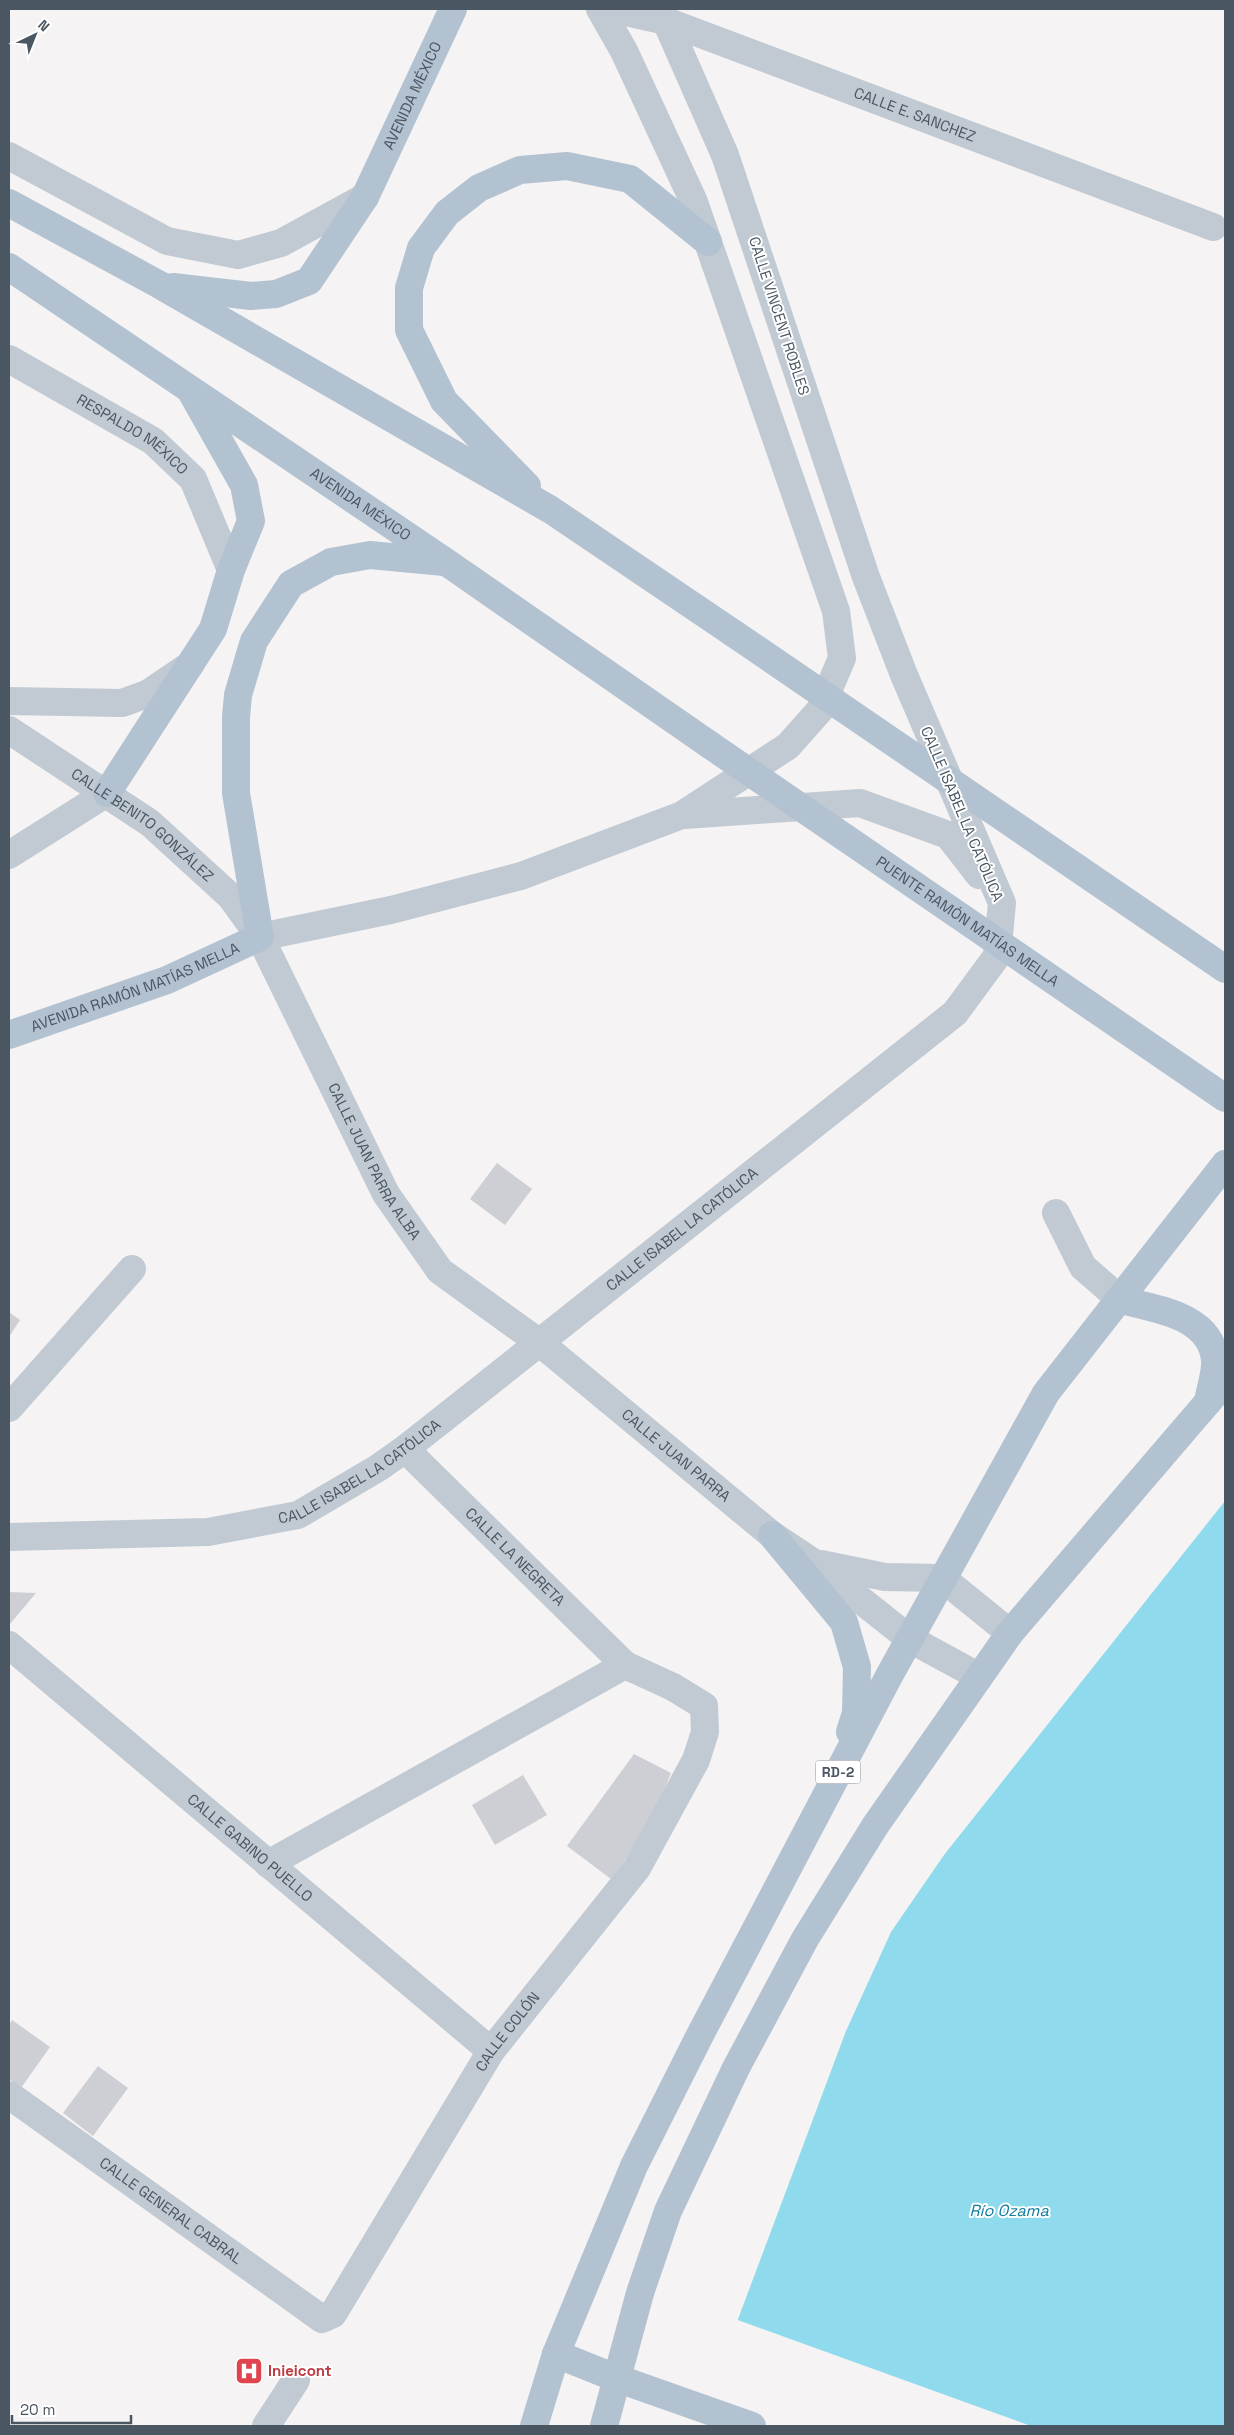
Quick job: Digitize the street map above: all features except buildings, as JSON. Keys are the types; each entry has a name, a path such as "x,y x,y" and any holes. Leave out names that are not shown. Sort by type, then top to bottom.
{"main road":[{"name":"AVENIDA MÉXICO","path":"160,285 251,296 276,294 310,281 365,197 453,9"},
{"path":"551,510 444,401 408,330 408,288 421,248 447,213 479,188 520,170 568,166 630,179 708,242"},
{"name":"AVENIDA MÉXICO","path":"9,203 160,285 551,510 1225,969"},
{"name":"AVENIDA MÉXICO","path":"9,267 446,562 710,745"},
{"path":"107,793 213,629 231,570 251,521 244,484 189,387"},
{"path":"260,937 236,793 238,703 254,642 291,584 331,562 370,555 446,562"},
{"name":"PUENTE RAMÓN MATÍAS MELLA","path":"710,745 1225,1098"},
{"name":"AVENIDA RAMÓN MATÍAS MELLA","path":"9,1036 167,980 260,937"},
{"name":"RD-2","path":"534,2426 556,2354 634,2166 700,2035 942,1578 1046,1394 1121,1300 1214,1175 1225,1164"},
{"path":"1121,1300 1181,1316 1208,1337 1215,1360 1208,1404"},
{"path":"604,2426 640,2293 668,2211 736,2068 820,1915 875,1826 978,1676 1010,1633 1225,1382"},
{"path":"772,1535 844,1622 857,1666 856,1713 839,1771"},
{"path":"556,2354 616,2378 752,2426"}],"street":[{"path":"260,937 391,910 520,876 682,815 788,746 820,710 842,658 836,611 694,202 624,51 600,9"},
{"name":"CALLE E. SANCHEZ","path":"613,9 662,15 1213,226"},
{"name":"CALLE VINCENT ROBLES","path":"662,15 725,155 866,577 886,629"},
{"path":"9,156 167,241 238,254 282,243 365,197"},
{"name":"RESPALDO MÉXICO","path":"9,359 153,441 193,479 231,570"},
{"name":"CALLE ISABEL LA CATÓLICA","path":"9,1537 208,1532 298,1515 405,1450 955,1013 997,956 1002,903 886,629"},
{"path":"9,701 122,702 147,694 190,665"},
{"name":"CALLE BENITO GONZÁLEZ","path":"9,730 150,823 231,897 260,937"},
{"path":"9,855 107,793"},
{"path":"682,815 860,803 948,835 1002,903"},
{"name":"CALLE JUAN PARRA ALBA","path":"260,937 386,1194 440,1271 540,1343"},
{"path":"1056,1213 1082,1267 1121,1300"},
{"path":"9,1408 132,1269"},
{"name":"CALLE JUAN PARRA","path":"540,1343 772,1535 814,1563 910,1638 978,1676"},
{"name":"CALLE LA NEGRETA","path":"405,1450 625,1665"},
{"name":"CALLE JUAN PARRA","path":"814,1563 885,1577 942,1578"},
{"path":"942,1578 1010,1633"},
{"name":"CALLE GABINO PUELLO","path":"9,1645 491,2051"},
{"path":"268,1864 625,1665"},
{"name":"CALLE COLÓN","path":"333,2314 491,2051 637,1868 696,1760 705,1732 704,1706 673,1687 625,1665"},
{"name":"CALLE GENERAL CABRAL","path":"9,2095 322,2319 333,2314"},
{"path":"266,2426 296,2380"}],"water":[{"name":"Río Ozama","path":"1225,1501 1225,2426 698,2426 846,2031 891,1932 944,1855"}],"pier":[{"path":"735,2319 1031,2426 695,2426"}],"place":[{"name":"Inieicont","path":"249,2371"}]}
